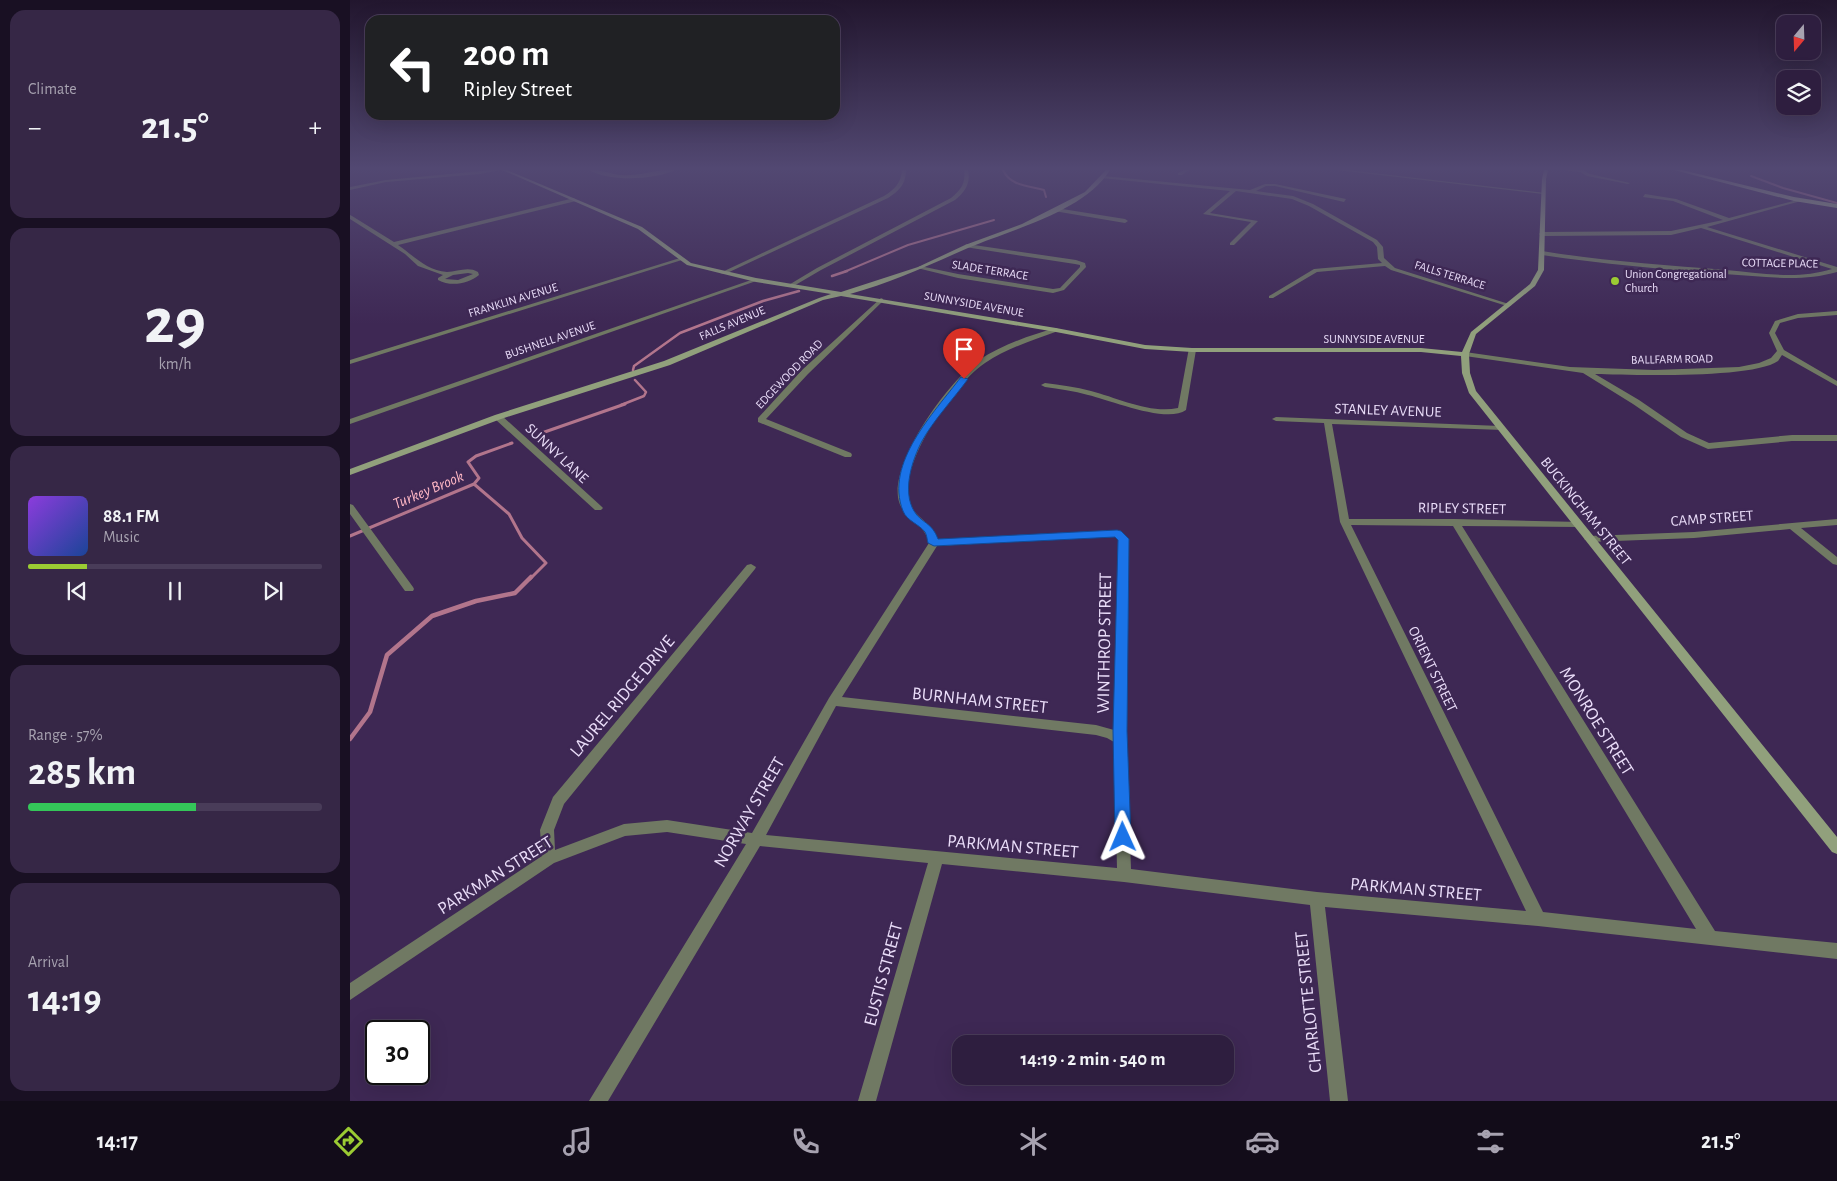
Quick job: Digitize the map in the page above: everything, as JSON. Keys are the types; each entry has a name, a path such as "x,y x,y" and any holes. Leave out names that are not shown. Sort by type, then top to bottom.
{"main road":[{"name":"SUNNYSIDE AVENUE","path":"624,221 640,228 682,259 698,267 756,280 1056,330 1145,347 1192,350 1421,350 1465,354"},
{"name":"FALLS AVENUE","path":"350,472 498,417 668,363 822,299 920,268 967,246 1032,221"},
{"path":"1465,354 1474,333 1533,285 1541,270 1542,221"},
{"name":"BUCKINGHAM STREET","path":"1465,354 1466,373 1472,391 1837,848"}],"street":[{"path":"357,221 394,244 424,268 447,274 468,270 476,273 473,277 464,280 442,281 441,278 447,274"},
{"path":"394,244 487,221"},
{"path":"723,273 833,221"},
{"path":"790,286 912,221"},
{"path":"1232,244 1255,221"},
{"path":"1340,221 1375,241 1380,247 1381,260 1384,264"},
{"path":"1542,234 1672,233 1724,221"},
{"path":"1702,227 1837,270"},
{"name":"SLADE TERRACE","path":"920,268 958,276 1058,291 1078,273 1083,264 967,246"},
{"name":"COTTAGE PLACE","path":"1542,253 1601,262 1778,276 1824,275 1837,270"},
{"name":"FRANKLIN AVENUE","path":"350,362 682,259"},
{"name":"FALLS TERRACE","path":"1271,297 1316,270 1384,264 1509,305"},
{"name":"BUSHNELL AVENUE","path":"350,422 756,280"},
{"name":"EDGEWOOD ROAD","path":"848,455 761,420 805,372 881,300"},
{"path":"1837,313 1798,316 1777,322 1772,334 1781,351 1837,384"},
{"path":"934,543 930,531 909,514 903,496 906,473 918,441 954,390 974,368 1012,346 1056,330"},
{"path":"1045,385 1085,392 1158,412 1176,413 1182,410 1185,401 1192,350"},
{"name":"BALLFARM ROAD","path":"1465,354 1584,371 1657,372 1726,370 1759,365 1774,360 1781,351"},
{"path":"1584,371 1636,402 1684,435 1708,446 1792,438 1837,438"},
{"name":"SUNNY LANE","path":"498,417 598,508"},
{"name":"STANLEY AVENUE","path":"1276,419 1500,428"},
{"name":"ORIENT STREET","path":"1328,422 1345,522 1538,920"},
{"path":"350,507 409,588"},
{"name":"RIPLEY STREET","path":"1345,522 1578,524"},
{"name":"MONROE STREET","path":"1455,522 1710,937"},
{"name":"CAMP STREET","path":"1589,539 1694,535 1837,522"},
{"path":"1793,527 1837,562"},
{"name":"WINTHROP STREET","path":"934,543 1117,533 1124,539 1120,740 1124,875"},
{"name":"NORWAY STREET","path":"598,1101 756,840 833,702 934,543"},
{"name":"LAUREL RIDGE DRIVE","path":"549,860 546,830 558,801 751,567"},
{"name":"BURNHAM STREET","path":"833,702 1096,730 1111,734 1120,740"},
{"name":"PARKMAN STREET","path":"350,992 549,860 624,830 667,826 756,840 1124,875 1317,899 1837,951"},
{"name":"EUSTIS STREET","path":"868,1101 936,858"},
{"name":"CHARLOTTE STREET","path":"1317,899 1339,1101"}],"waterway":[{"name":"Turkey Brook","path":"844,272 908,245 989,221"},
{"name":"Turkey Brook","path":"832,276 844,272"},
{"name":"Turkey Brook","path":"633,370 634,366 680,333 763,301 799,291"},
{"name":"Turkey Brook","path":"621,405 644,396 646,392 635,380"},
{"name":"Turkey Brook","path":"536,435 625,404"},
{"name":"Turkey Brook","path":"474,484 479,478 468,462 476,456 512,443"},
{"name":"Turkey Brook","path":"350,536 474,484"},
{"path":"474,484 509,514 522,538 546,563 530,579"},
{"path":"350,739 370,712 387,655 432,616 476,601 515,593 531,577"}],"place":[{"name":"Union Congregational Church","path":"1615,281"}],"route":[{"path":"964,379 918,441 906,473 903,496 909,514 930,531 934,543 1117,533 1124,539 1120,731 1123,837"}]}
